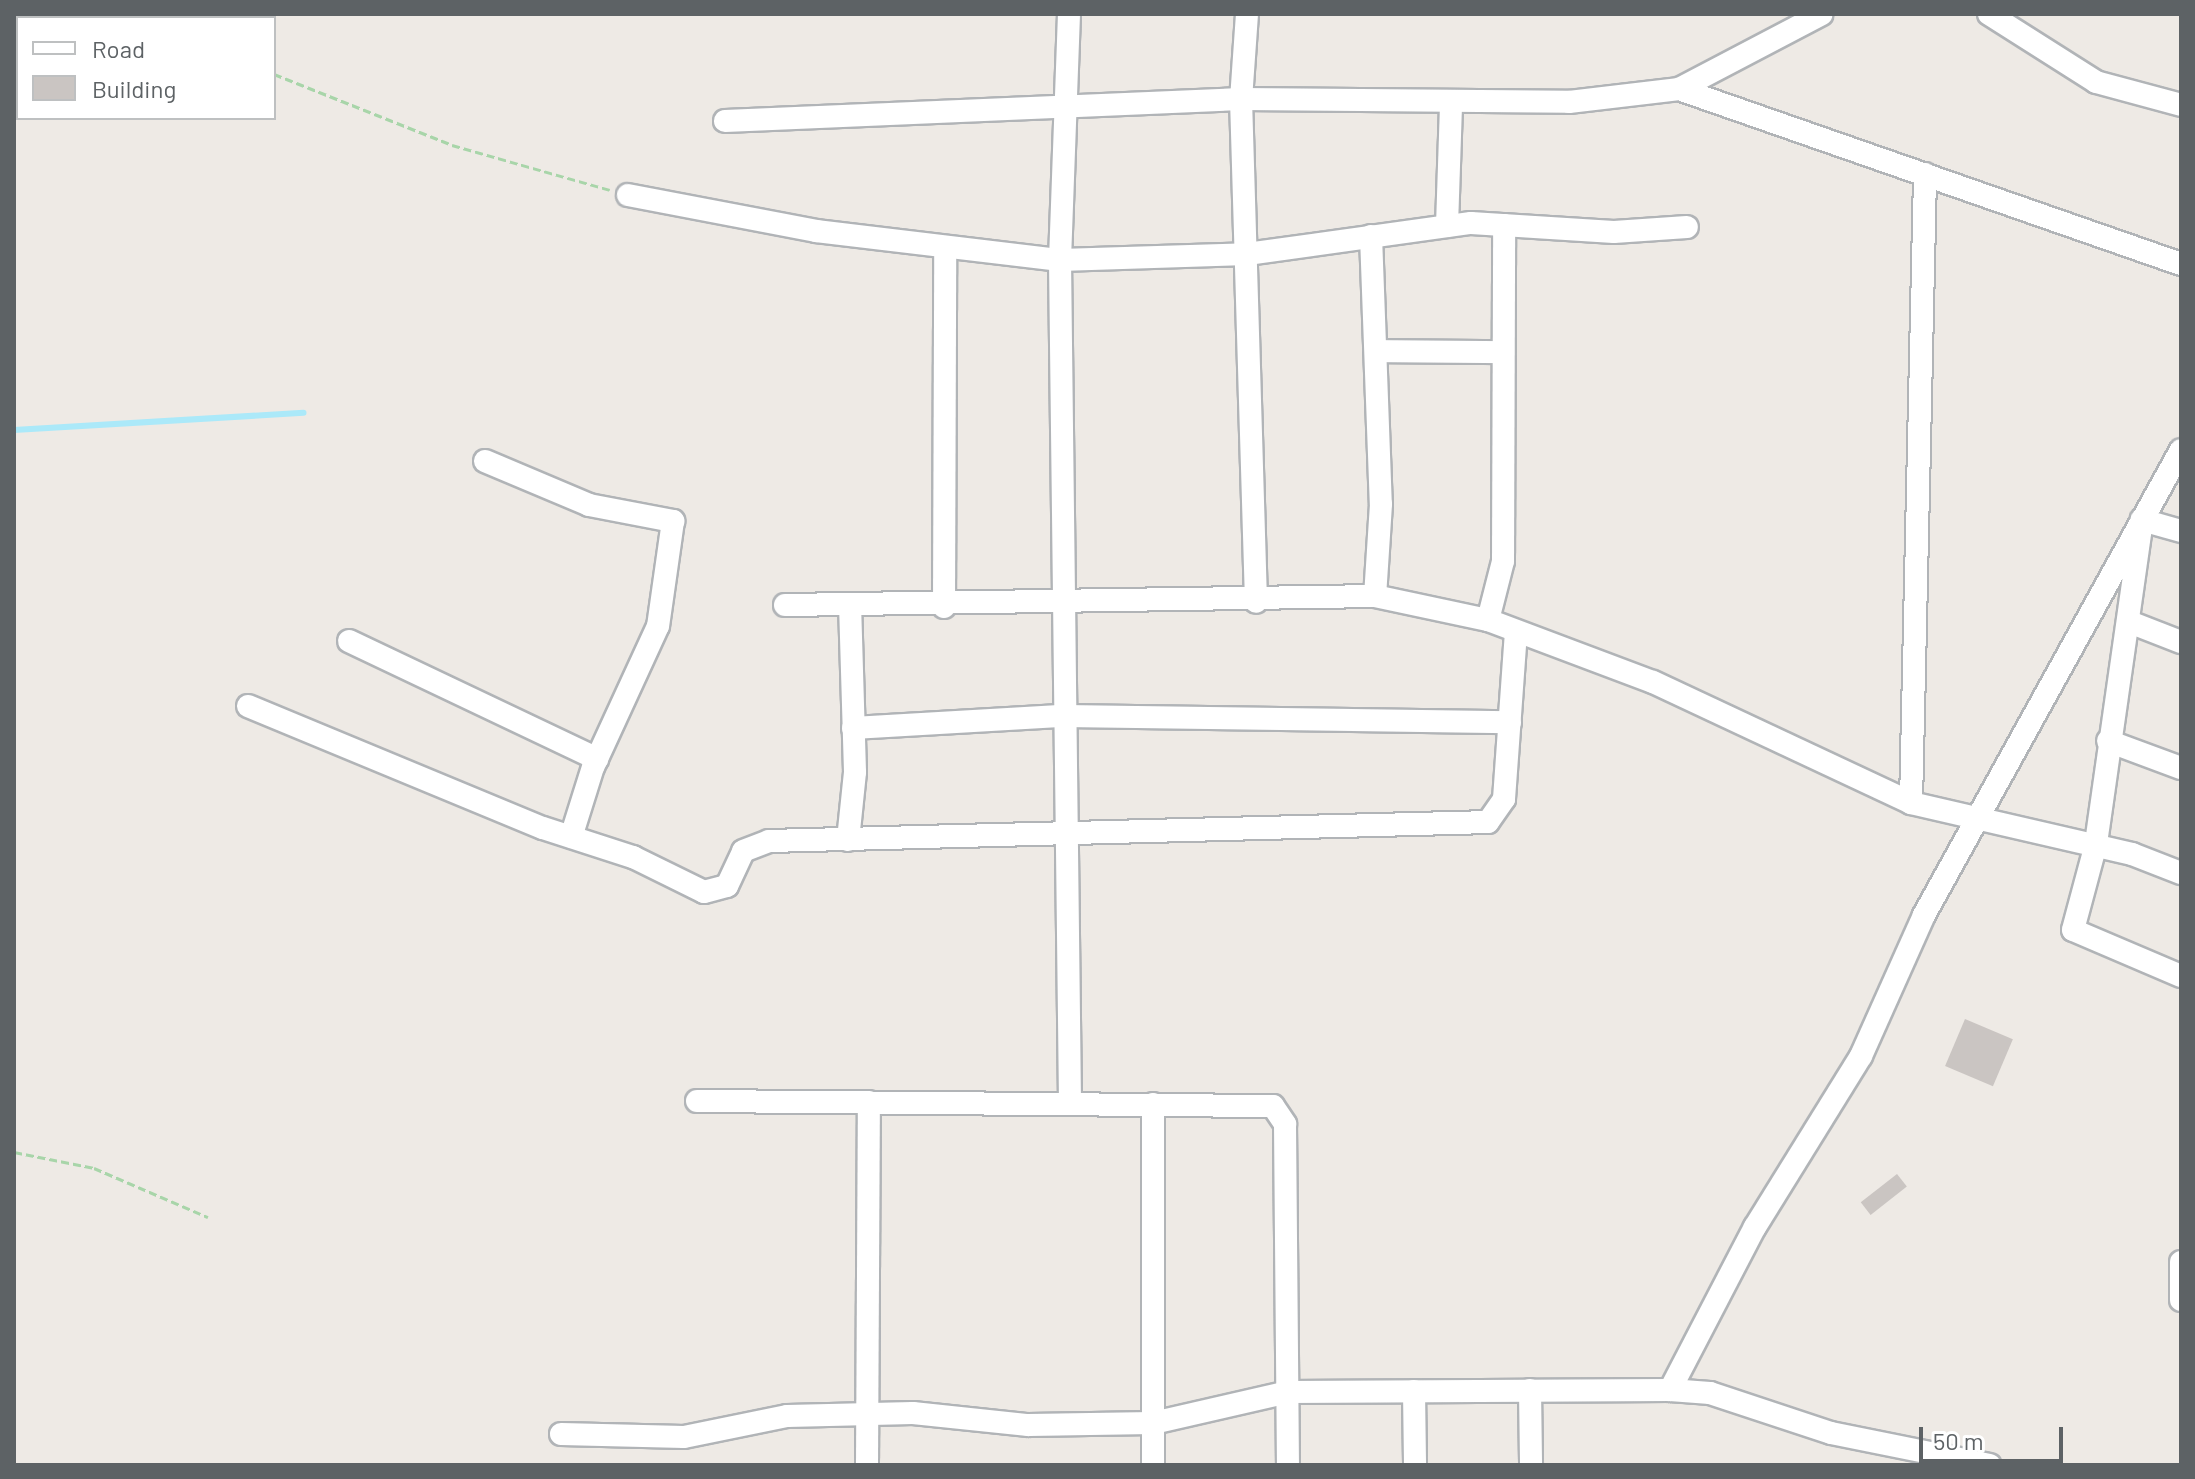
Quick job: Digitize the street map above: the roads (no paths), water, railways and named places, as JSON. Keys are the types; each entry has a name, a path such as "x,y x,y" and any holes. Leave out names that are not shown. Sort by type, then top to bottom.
{"street":[{"path":"1069,14 1060,260 1070,1103"},
{"path":"1247,14 1241,99 1256,602"},
{"path":"1679,89 1822,14"},
{"path":"1989,14 2096,82 2181,105"},
{"path":"725,121 851,120 976,106 1066,109 1241,99 1451,104 1679,89 2181,264"},
{"path":"1447,226 1451,104"},
{"path":"1911,803 1925,174"},
{"path":"628,195 945,250 1060,260 1247,254 1447,226 1504,225 1614,232 1687,227"},
{"path":"1488,620 1503,561 1504,225"},
{"path":"1371,236 1381,504 1375,596"},
{"path":"944,607 945,250"},
{"path":"1376,351 1502,352"},
{"path":"1670,1390 1755,1227 1861,1056 1977,819 2181,450"},
{"path":"485,461 589,505 673,521 658,626 597,759 571,837"},
{"path":"2142,520 2181,531"},
{"path":"2142,520 2132,623 2108,741 2096,844 2073,930 2181,976"},
{"path":"785,605 944,607 1256,602 1375,596 1488,620 1653,682 1911,803 2096,844 2181,873"},
{"path":"848,840 853,728 850,606"},
{"path":"2132,623 2181,642"},
{"path":"248,706 704,892 727,886 743,851 769,841 1488,822 1503,807 1516,631"},
{"path":"349,641 597,759"},
{"path":"853,728 1064,716 1510,722"},
{"path":"2108,741 2181,768"},
{"path":"697,1101 1266,1104 1283,1117 1288,1465"},
{"path":"867,1465 869,1102"},
{"path":"1153,1104 1153,1465"},
{"path":"2181,1262 2181,1300"},
{"path":"1530,1390 1531,1465"},
{"path":"561,1434 684,1437 787,1416 867,1414 1028,1425 1153,1423 1288,1392 1670,1390 1710,1393 1831,1433 1990,1465"},
{"path":"1414,1391 1415,1465"}],"waterway":[{"path":"14,430 304,413"}]}
